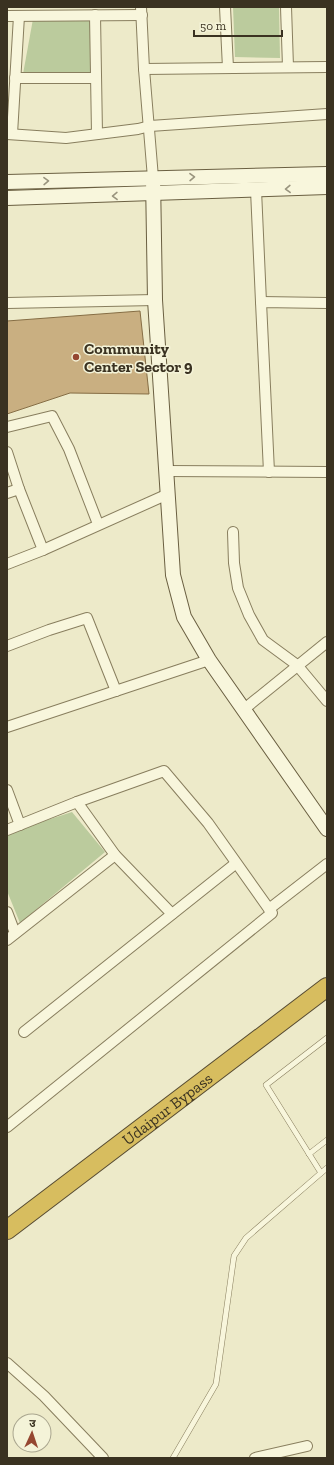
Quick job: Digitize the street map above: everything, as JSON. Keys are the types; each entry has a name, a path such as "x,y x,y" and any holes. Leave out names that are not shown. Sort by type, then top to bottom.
{"highway":[{"name":"Udaipur Bypass","path":"7,1230 327,987"}],"street":[{"path":"225,7 228,68"},
{"path":"286,7 288,67"},
{"path":"7,16 95,15 142,11 144,69 150,126 154,195 155,300 173,575 184,617 209,660 327,829"},
{"path":"95,15 97,134"},
{"path":"19,16 10,134 66,138 150,126 327,114"},
{"path":"144,69 327,67"},
{"path":"15,78 96,78"},
{"path":"7,182 327,174"},
{"path":"7,198 154,195 327,187"},
{"path":"256,190 269,472"},
{"path":"7,303 155,300"},
{"path":"261,302 327,303"},
{"path":"7,427 52,416 69,449 98,524"},
{"path":"7,452 19,489 43,550"},
{"path":"167,471 327,472"},
{"path":"7,493 19,489"},
{"path":"7,564 43,550 98,524 168,494"},
{"path":"233,532 234,563 238,588 249,615 263,640 297,665 327,702"},
{"path":"7,646 49,630 87,618 116,691"},
{"path":"297,665 324,639 327,633"},
{"path":"243,710 327,642"},
{"path":"7,727 209,660"},
{"path":"7,830 78,802 164,771 208,823 235,864 272,913 7,1127"},
{"path":"7,790 20,825"},
{"path":"78,802 115,855 172,914"},
{"path":"7,912 11,936 115,855"},
{"path":"24,1032 235,864"},
{"path":"269,909 327,864"},
{"path":"7,1363 44,1396 103,1458"},
{"path":"255,1458 307,1446"}],"lane":[{"path":"321,1173 266,1085 327,1038"},
{"path":"309,1154 327,1140"},
{"path":"173,1458 216,1384 234,1256 246,1238 327,1168"}],"green space":[{"path":"233,7 279,7 280,58 235,57"},
{"path":"33,19 92,20 94,76 23,74"},
{"path":"72,812 105,852 20,923 7,891 7,833"}],"building":[{"name":"Community Center Sector 9","path":"140,311 149,394 70,393 7,414 7,321"}],"place":[{"name":"Community Center Sector 9","path":"76,357"}]}
